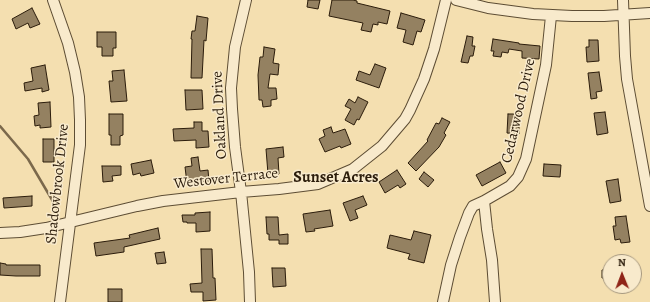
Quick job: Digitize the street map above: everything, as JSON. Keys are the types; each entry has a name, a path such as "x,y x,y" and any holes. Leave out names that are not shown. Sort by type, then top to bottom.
{"street":[{"name":"Shadowbrook Drive","path":"53,0 68,43 75,72 79,97 80,120 80,144 60,302"},
{"name":"Oakland Drive","path":"246,0 235,47 231,88 234,140 249,272 250,302"},
{"name":"Westover Terrace","path":"0,233 46,228 163,201 318,184 353,169 382,146 410,110 424,79 434,50 446,0"},
{"path":"456,0 488,8 551,16 604,16 650,13"},
{"path":"623,0 627,79 650,206"},
{"name":"Cedarwood Drive","path":"443,302 451,265 466,220 473,206 510,186 518,177 526,159 546,65 551,16"},
{"path":"484,201 492,260 495,302"}],"building":[{"path":"308,0 320,0 318,9 307,7"},
{"path":"332,0 353,0 357,1 357,3 390,11 387,24 378,22 378,25 373,24 371,32 361,30 363,23 329,16"},
{"path":"32,8 40,24 30,28 28,23 16,29 12,19"},
{"path":"401,13 425,20 421,32 417,31 413,45 403,42 406,30 397,28"},
{"path":"197,16 208,18 206,41 204,40 202,78 191,78 191,39 192,31 195,31"},
{"path":"97,32 116,32 116,48 113,48 113,56 102,56 102,47 97,47"},
{"path":"467,36 473,37 472,46 475,46 473,56 470,56 468,63 461,62"},
{"path":"493,39 540,46 539,59 522,58 522,51 509,49 508,53 502,52 501,57 493,56 494,51 491,51"},
{"path":"589,40 598,40 599,61 587,62 586,47 589,47"},
{"path":"264,47 275,49 273,63 279,64 278,75 270,74 268,88 276,88 277,99 271,100 271,106 263,107 262,100 259,100 258,75 260,57 263,57"},
{"path":"375,64 386,68 379,88 356,80 359,71 370,75"},
{"path":"45,65 49,90 42,92 42,88 25,91 24,83 33,81 31,68"},
{"path":"124,70 127,101 111,102 109,81 113,81 112,71"},
{"path":"599,72 602,91 596,92 597,98 591,99 588,73"},
{"path":"185,90 202,90 203,109 186,110"},
{"path":"358,97 368,102 359,120 357,119 354,125 345,120 351,109 345,106 349,99 355,103"},
{"path":"50,102 51,127 40,128 40,125 35,126 34,116 39,115 38,103"},
{"path":"605,112 608,133 597,135 594,113"},
{"path":"109,114 123,114 123,135 120,136 120,145 111,145 111,135 109,135"},
{"path":"508,114 519,114 519,134 507,133"},
{"path":"442,118 450,122 444,133 446,135 439,147 416,171 408,163 428,141 427,140 436,123 439,124"},
{"path":"194,122 202,122 202,131 208,131 209,147 196,148 196,140 174,141 173,129 194,128"},
{"path":"331,127 333,133 345,129 351,144 341,148 340,146 325,152 319,139 325,136 323,130"},
{"path":"43,139 54,139 54,162 43,162"},
{"path":"283,147 284,157 278,158 279,174 268,174 266,149"},
{"path":"198,157 200,171 208,170 209,181 187,183 185,167 192,166 191,158"},
{"path":"151,160 154,173 141,176 140,173 133,175 131,164"},
{"path":"500,162 506,173 482,186 476,175"},
{"path":"544,164 561,165 560,177 543,176"},
{"path":"102,166 121,166 121,175 112,176 113,181 103,182"},
{"path":"397,170 406,184 400,188 398,185 385,193 379,182"},
{"path":"424,172 434,180 428,187 419,179"},
{"path":"618,179 621,201 610,203 606,181"},
{"path":"32,196 32,206 4,208 3,198"},
{"path":"363,196 367,205 355,210 358,218 350,221 343,203"},
{"path":"330,210 333,226 306,232 303,214"},
{"path":"210,212 210,231 196,232 196,223 183,222 182,215 195,215 195,213"},
{"path":"626,216 630,242 621,243 620,239 615,240 613,226 616,226 615,217"},
{"path":"266,217 278,217 279,235 288,234 288,244 279,244 279,240 269,240 269,234 267,234"},
{"path":"158,228 160,239 124,247 124,252 96,256 94,243 130,238 129,235"},
{"path":"414,231 431,235 424,263 408,259 410,254 387,248 390,235 411,240"},
{"path":"201,249 212,249 213,278 215,278 216,300 203,301 203,292 191,292 190,284 202,283"},
{"path":"164,252 166,263 157,264 155,253"},
{"path":"0,263 6,265 40,265 40,276 0,275"},
{"path":"272,268 285,268 286,286 273,287"},
{"path":"108,289 122,289 122,302 108,302"}],"waterway":[{"path":"0,126 28,159 58,210"}],"district":[{"name":"Sunset Acres","path":"336,178"}]}
